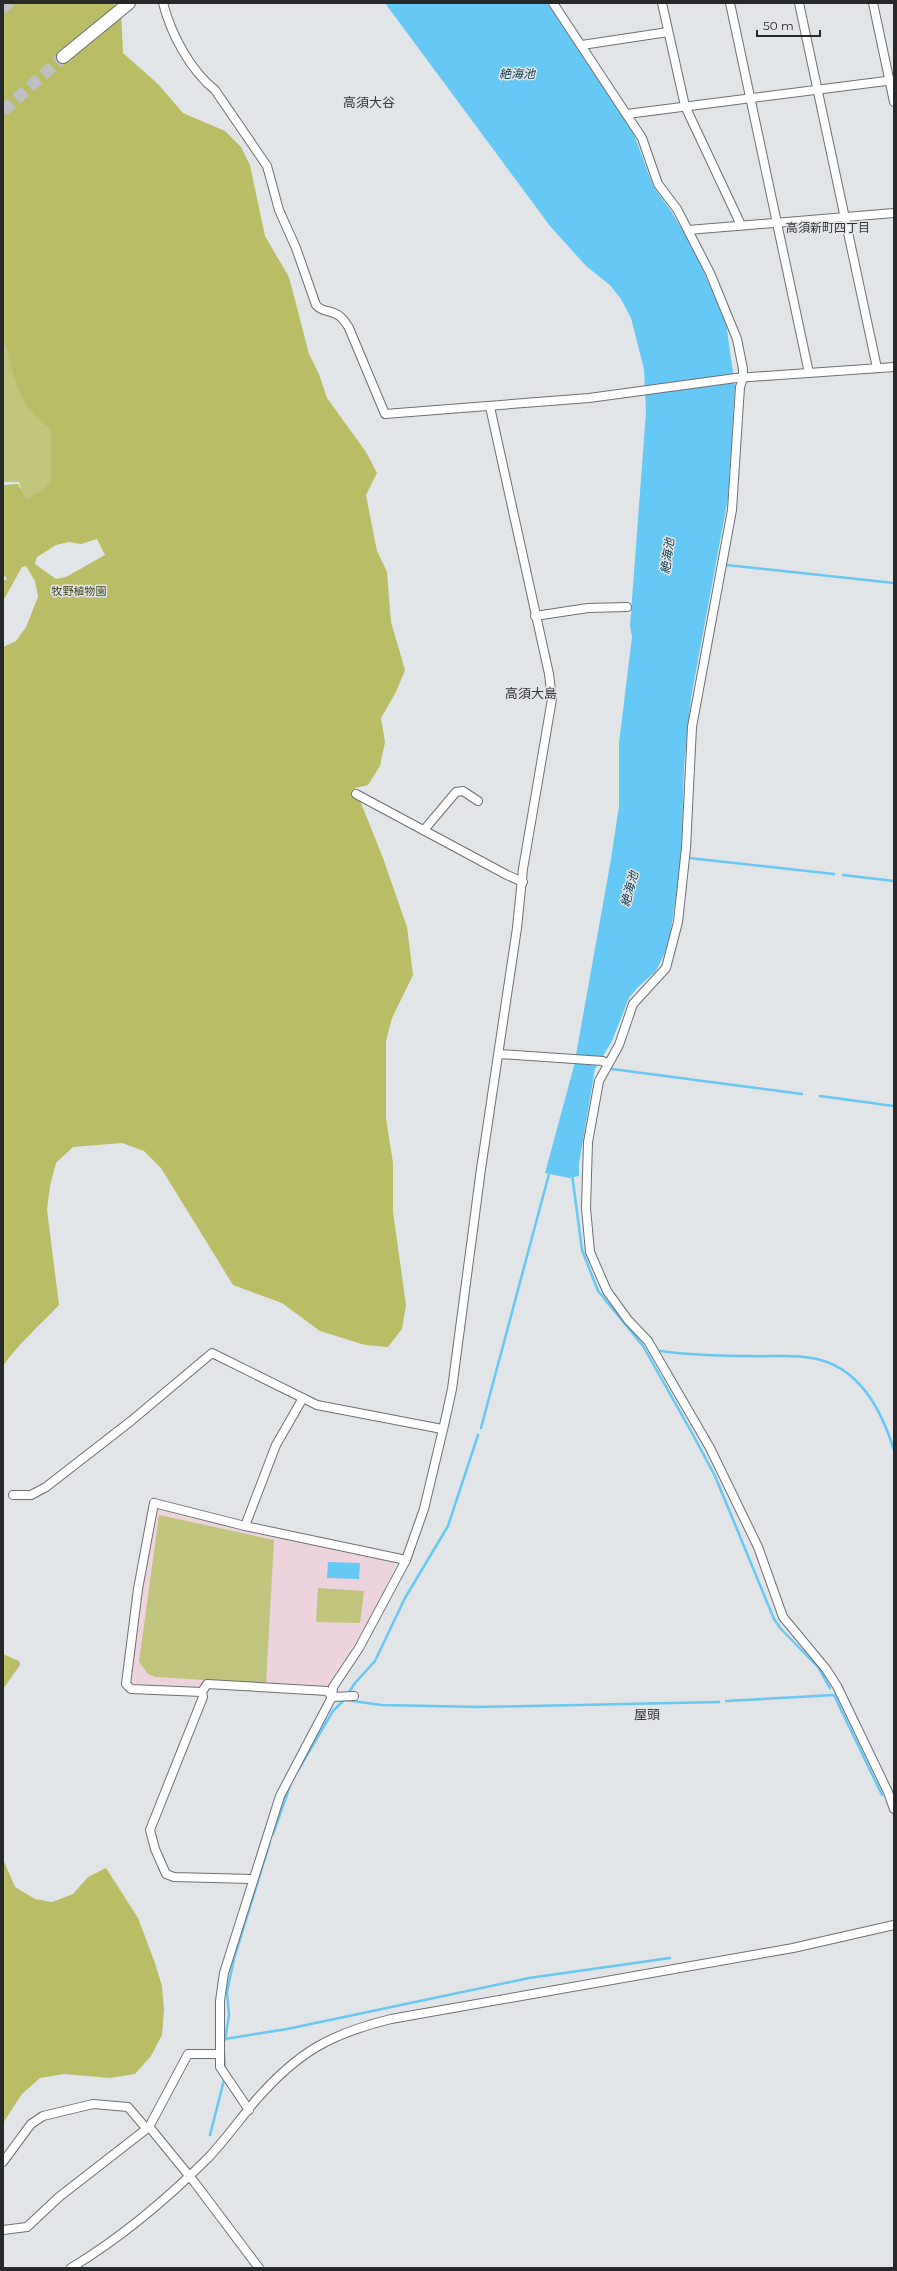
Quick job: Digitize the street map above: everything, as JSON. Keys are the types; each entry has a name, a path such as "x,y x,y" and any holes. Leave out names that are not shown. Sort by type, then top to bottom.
{"highway":[{"path":"63,57 129,3"}],"street":[{"path":"163,3 174,34 194,68 205,82 215,90 264,161 277,204 316,305 320,310 336,313 343,318 349,328 385,414 642,392 740,378 894,367"},
{"path":"553,3 642,138 658,184 677,210 710,273 737,339 740,378 732,510 692,727 683,887 674,942 670,958 661,975 640,994 633,1004 621,1040 605,1062 599,1081 588,1142 586,1208 590,1252 607,1290 628,1320 648,1341 710,1448 758,1547 780,1612 792,1630 826,1669 837,1686 888,1792 894,1809"},
{"path":"662,3 685,106 741,225"},
{"path":"730,3 809,373"},
{"path":"799,3 877,368"},
{"path":"873,3 892,80 894,102"},
{"path":"582,45 668,32"},
{"path":"627,114 892,80"},
{"path":"688,230 894,213"},
{"path":"249,2110 220,2067 221,1987 252,1879 280,1796 332,1697 333,1687 359,1648 406,1560 424,1509 452,1389 481,1169 523,882 523,869 552,699 490,406"},
{"path":"535,616 567,611 627,607"},
{"path":"424,830 456,792 463,791 478,801"},
{"path":"356,794 523,882"},
{"path":"499,1054 605,1062"},
{"path":"13,1495 31,1495 46,1487 131,1421 212,1353 317,1405 442,1429"},
{"path":"245,1526 276,1445 303,1398"},
{"path":"202,1692 131,1689 126,1684 138,1589 154,1503 245,1526 406,1560"},
{"path":"252,1879 174,1877 166,1874 154,1849 150,1830 203,1697 202,1692 207,1684 327,1691 332,1697"},
{"path":"332,1697 354,1696"},
{"path":"71,2268 114,2241 162,2202 187,2175 208,2158 291,2064 310,2050 333,2037 359,2027 391,2019 793,1948 894,1925"},
{"path":"3,2230 27,2227 59,2197 149,2127 188,2054 219,2054"},
{"path":"3,2162 31,2124 43,2116 93,2104 128,2107 145,2127 149,2127 259,2268"}],"shaded area":[{"path":"157,1507 393,1561 395,1565 378,1604 328,1688 205,1682 194,1690 131,1686 129,1683 138,1606"}],"green space":[{"name":"牧野植物園","path":"3,3 113,3 121,11 123,53 158,84 183,113 225,131 241,147 250,165 265,236 289,277 309,354 319,374 327,398 366,452 377,473 366,495 377,551 387,572 391,622 405,670 396,692 381,718 385,742 380,766 368,785 355,788 383,858 407,927 413,975 392,1018 386,1041 386,1118 393,1163 393,1212 406,1305 402,1329 388,1347 365,1345 320,1331 282,1303 233,1285 161,1168 144,1151 122,1143 73,1147 56,1163 50,1186 47,1210 59,1305 23,1342 3,1366 3,647 16,641 26,627 38,597 35,581 26,566 22,567 3,601 3,581 7,579 3,574 3,485 18,484 26,500 43,490 51,481 51,429 36,416 25,402 17,385 3,339","holes":["97,539 105,555 66,577 56,579 35,564 37,557 56,545 69,542 81,544"]},
{"path":"3,324 59,428 52,486 24,502 19,482 3,482"},
{"path":"159,1515 274,1540 266,1684 156,1677 148,1674 139,1662"},
{"path":"318,1588 364,1591 360,1623 316,1622"},
{"path":"3,1654 19,1661 20,1665 3,1689"},
{"path":"3,1859 15,1887 35,1899 52,1902 73,1894 88,1877 106,1868 138,1918 162,1986 164,2010 162,2035 151,2056 135,2074 110,2078 64,2074 40,2078 22,2094 3,2123"}],"water":[{"name":"絶海池","path":"385,3 547,3 632,129 653,186 671,211 694,250 726,323 735,386 728,498 691,698 684,766 681,861 669,944 656,971 638,987 629,998 612,1041 595,1069 579,1163 579,1176 569,1178 545,1173 574,1066 619,806 619,743 632,637 630,626 646,412 644,369 631,318 621,299 610,285 586,266 550,226"},
{"path":"328,1562 360,1563 359,1579 327,1578"}],"waterway":[{"path":"726,565 894,583"},
{"path":"689,858 834,874"},
{"path":"843,875 894,881"},
{"path":"612,1069 802,1094"},
{"path":"820,1096 894,1106"},
{"path":"481,1428 549,1174"},
{"path":"572,1174 582,1250 598,1291 643,1346 692,1433 715,1476 774,1619 781,1629 818,1667 830,1688"},
{"path":"660,1351 717,1355 797,1356 812,1358 828,1363 843,1370 866,1392 882,1419 894,1450"},
{"path":"347,1695 355,1683 375,1661 405,1598 448,1526 478,1435"},
{"path":"726,1701 834,1695 882,1795"},
{"path":"297,1772 333,1711 345,1699"},
{"path":"346,1700 381,1705 480,1707 719,1702"},
{"path":"273,1834 291,1783"},
{"path":"225,2040 229,2015 227,1992 234,1959 270,1842"},
{"path":"225,2039 287,2029 529,1978 670,1958"},
{"path":"224,2053 225,2068"},
{"path":"210,2135 224,2080"}],"tunnel":[{"path":"3,9 11,3"},
{"path":"3,111 63,57"}],"district":[{"name":"高須大谷","path":"369,102"},
{"name":"高須新町四丁目","path":"828,227"},
{"name":"高須大島","path":"531,693"},
{"name":"屋頭","path":"647,1714"}]}
